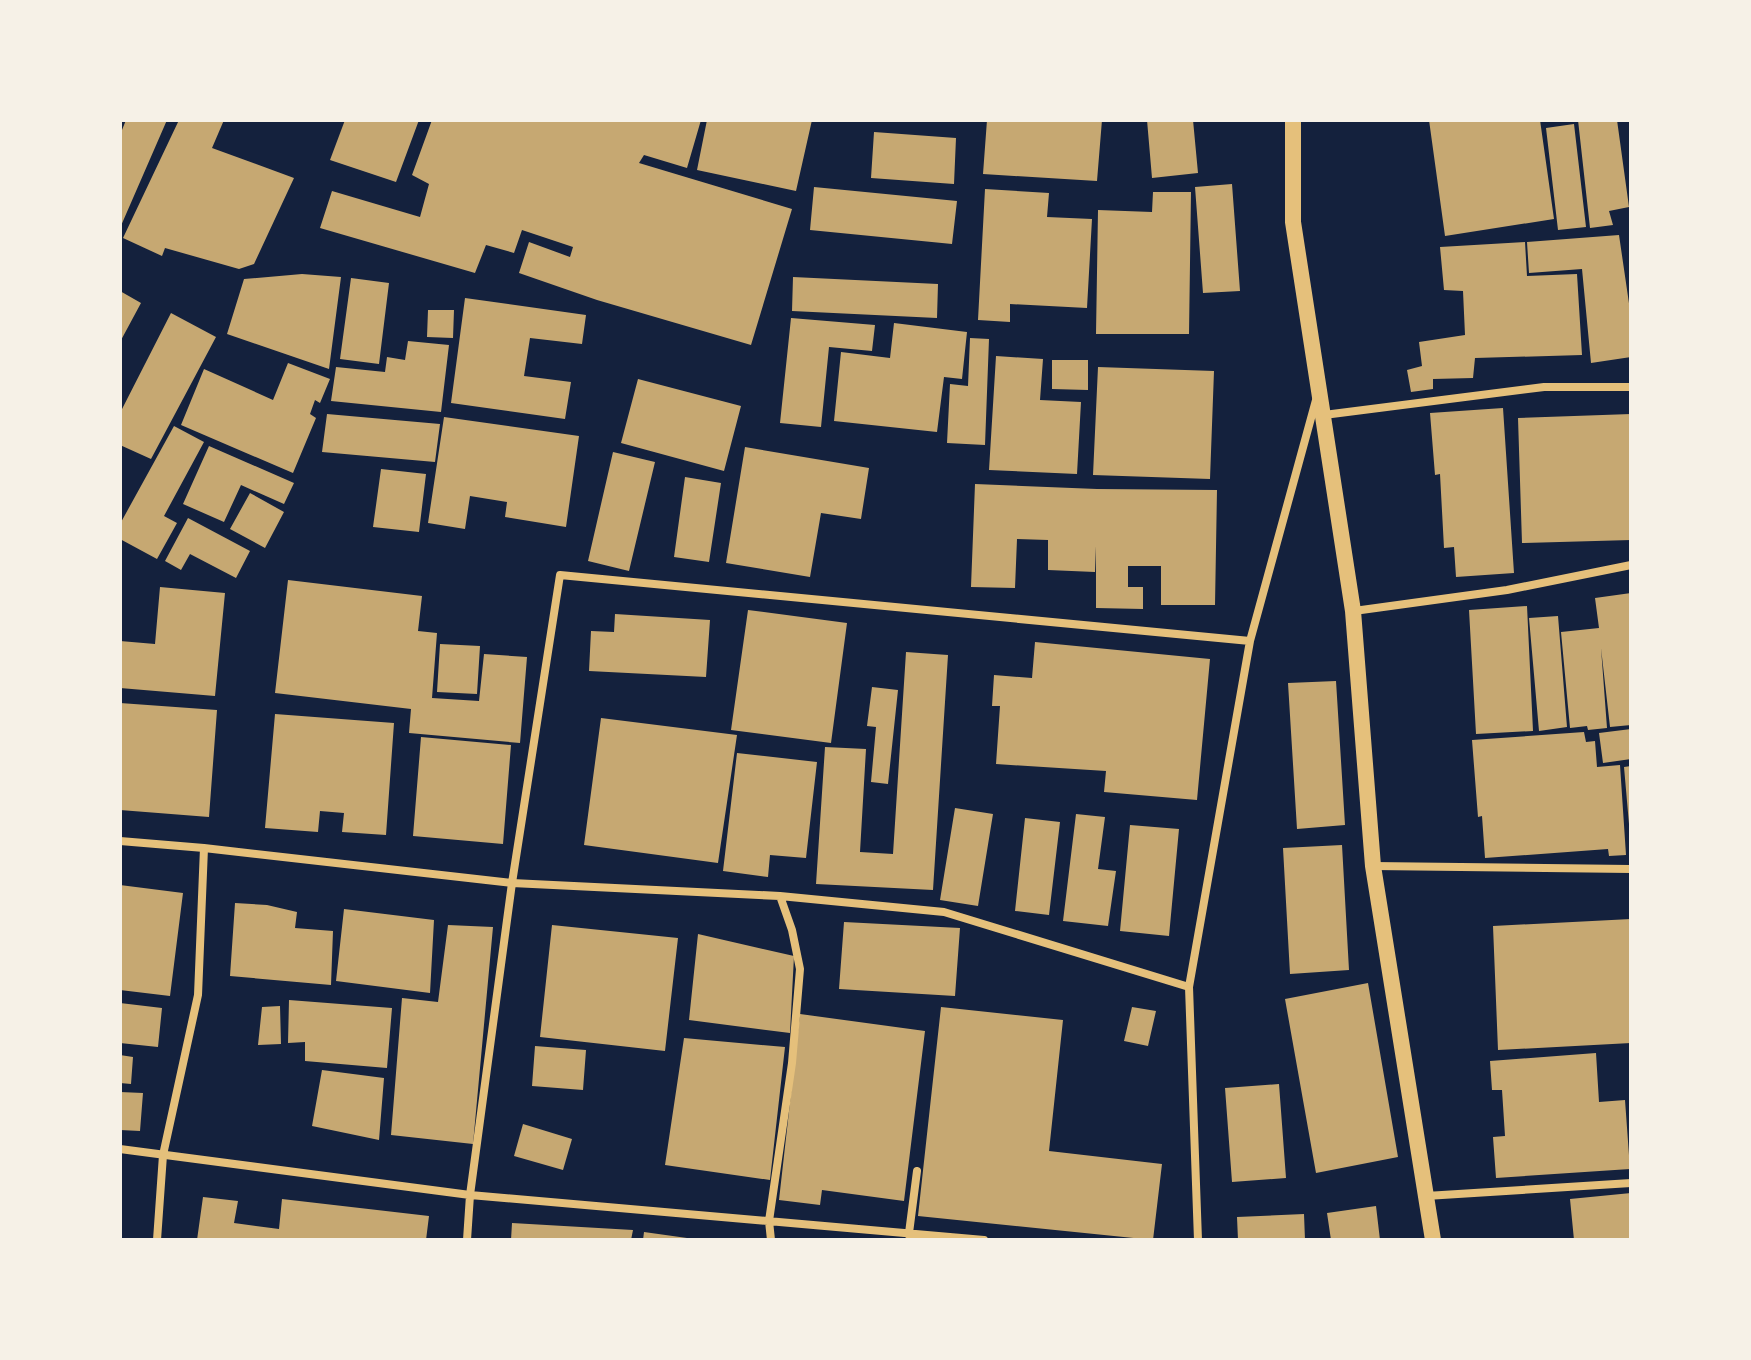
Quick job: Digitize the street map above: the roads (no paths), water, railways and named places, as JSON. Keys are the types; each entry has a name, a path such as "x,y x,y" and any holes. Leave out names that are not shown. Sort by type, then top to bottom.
{"main road":[{"path":"1293,120 1293,222 1353,611 1373,866 1433,1240"}],"street":[{"path":"1324,415 1544,387 1631,387"},
{"path":"1198,1240 1189,987 1250,641 1319,388"},
{"path":"1353,611 1507,590 1631,565"},
{"path":"467,1240 470,1195 512,883 560,575 1250,641"},
{"path":"120,841 512,883 780,896 944,912 1189,987"},
{"path":"157,1240 163,1155 198,995 204,848"},
{"path":"1373,866 1631,869"},
{"path":"771,1240 769,1221 792,1063 800,969 792,930 780,896"},
{"path":"120,1149 470,1195 769,1221 909,1237 984,1240"},
{"path":"909,1237 917,1171"},
{"path":"1426,1196 1631,1183"}]}
